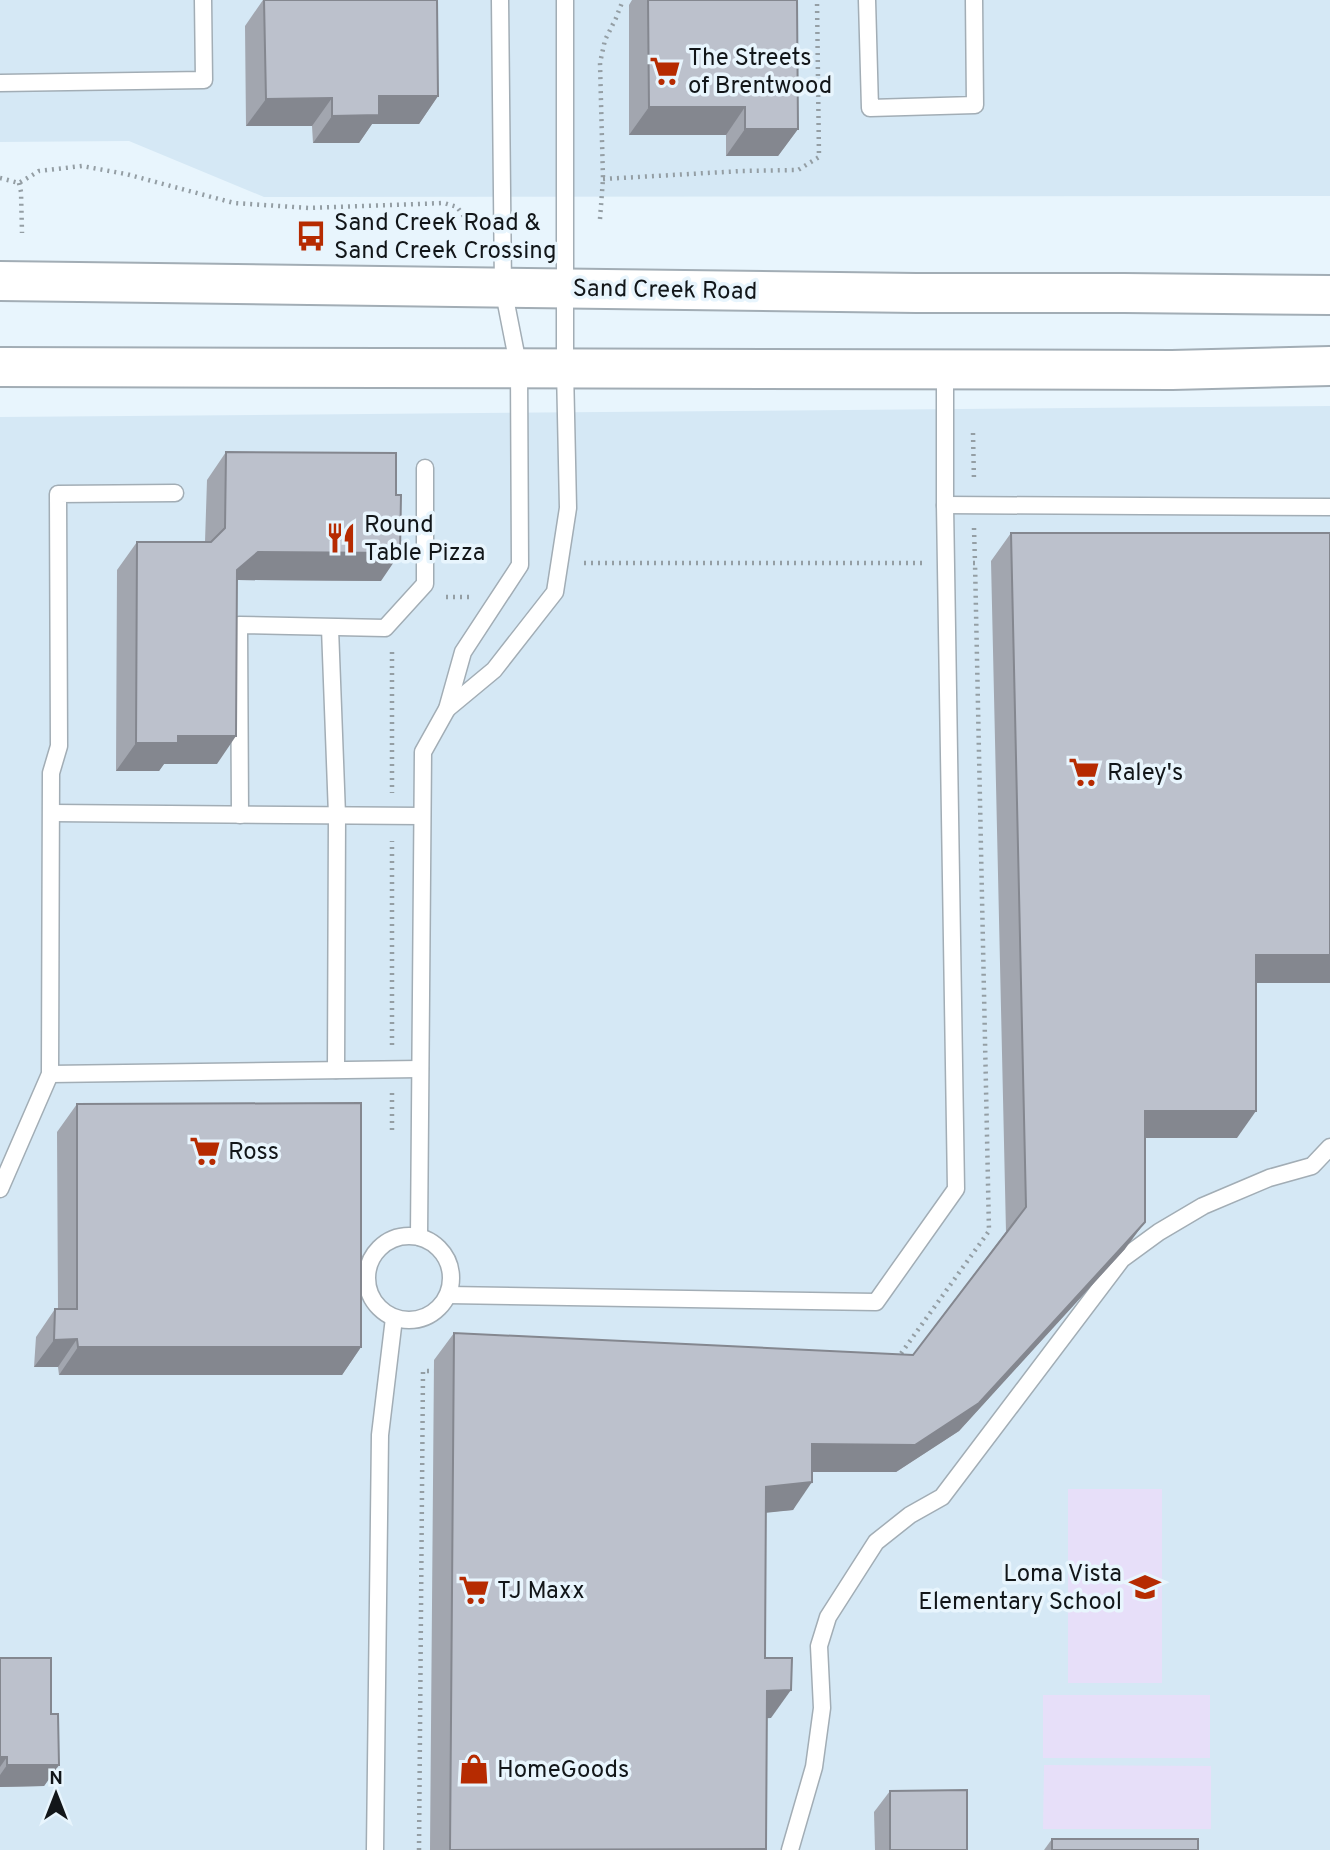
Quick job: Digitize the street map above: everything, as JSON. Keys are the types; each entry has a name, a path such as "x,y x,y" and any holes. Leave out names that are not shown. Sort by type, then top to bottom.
{"main road":[{"name":"Sand Creek Road","path":"0,281 1330,295"},
{"path":"0,366 1172,370 1330,366"}],"lane":[{"path":"0,83 204,80 203,0"},
{"path":"419,1237 423,752 447,709 463,652 520,565 519,369 503,288 500,0"},
{"path":"447,709 494,670 555,592 568,508 565,369 565,0"},
{"path":"867,0 870,108 975,105 974,0"},
{"path":"447,1295 876,1302 956,1189 945,369"},
{"path":"240,815 239,625 385,628 425,584 425,468"},
{"path":"0,1189 50,1074 51,773 59,746 58,494 175,493"},
{"path":"945,505 1330,507"},
{"path":"330,628 337,815 336,1070"},
{"path":"52,813 422,816"},
{"path":"50,1074 420,1069"},
{"path":"790,1850 814,1767 822,1707 822,1636 828,1617 876,1542 909,1514 943,1497 1122,1259 1158,1232 1203,1206 1269,1178 1312,1166 1330,1147"},
{"path":"404,1236 419,1237 440,1249 447,1259 451,1283 447,1295 441,1306 431,1314 419,1319 394,1318 382,1311 373,1300 367,1280 371,1259 379,1248 391,1240 404,1236"},
{"path":"375,1850 380,1435 394,1318"}],"path":[{"path":"600,219 603,179 600,63 605,40 623,0"},
{"path":"603,179 798,170 819,158 817,0"},
{"path":"0,178 19,183 39,171 82,166 126,174 234,203 309,208 444,203 457,207 466,219"},
{"path":"19,183 22,192 22,233"},
{"path":"893,1364 989,1231 973,433"},
{"path":"578,563 975,563"},
{"path":"419,1850 423,1371 450,1371"}],"shaded area":[{"name":"The Streets of Brentwood","path":"0,0 1330,0 1330,196 264,197 129,141 0,142"},
{"path":"1330,406 1330,1850 0,1850 0,417"},
{"path":"1068,1489 1162,1489 1162,1683 1068,1683"},
{"path":"1043,1695 1210,1695 1210,1758 1043,1758"},
{"path":"1044,1765 1211,1766 1211,1829 1043,1829"}],"building":[{"path":"264,0 437,0 438,96 379,96 379,115 332,116 332,98 266,99"},
{"path":"648,0 797,0 798,129 745,129 745,107 649,107"},
{"path":"226,452 396,453 396,495 401,495 400,553 258,552 237,570 236,736 178,736 178,743 136,743 137,542 211,542 225,528"},
{"path":"1011,533 1330,533 1330,955 1256,955 1256,1111 1145,1111 1145,1222 979,1403 915,1445 812,1444 812,1482 766,1487 765,1658 792,1658 791,1690 767,1691 766,1849 450,1850 454,1333 913,1355 1026,1207"},
{"path":"361,1103 361,1347 78,1347 77,1339 54,1340 55,1309 77,1309 77,1104"},
{"path":"0,1658 51,1658 51,1714 58,1714 59,1765 7,1765 7,1757 0,1757"},
{"path":"967,1790 967,1850 890,1850 890,1791"},
{"path":"1052,1839 1198,1839 1198,1850 1052,1850"}],"place":[{"name":"The Streets of Brentwood","path":"665,71"},
{"name":"Sand Creek Road & Sand Creek Crossing","path":"311,236"},
{"name":"Round Table Pizza","path":"341,538"},
{"name":"Raley's","path":"1084,772"},
{"name":"Ross","path":"205,1151"},
{"name":"Loma Vista Elementary School","path":"1145,1587"},
{"name":"TJ Maxx","path":"474,1590"},
{"name":"HomeGoods","path":"474,1769"}]}
